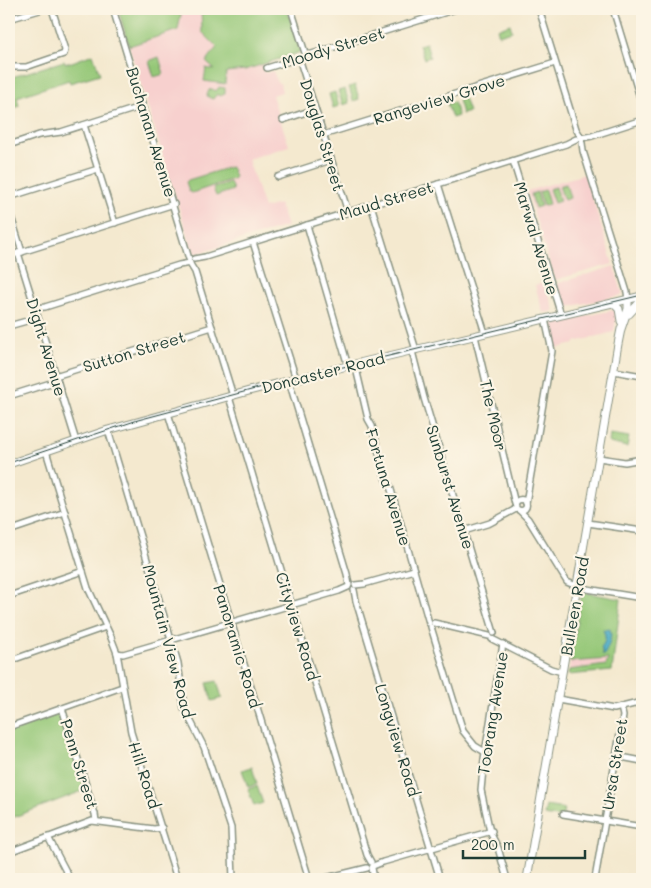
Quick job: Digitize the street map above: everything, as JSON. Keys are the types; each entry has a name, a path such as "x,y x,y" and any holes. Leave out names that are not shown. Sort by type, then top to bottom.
{"main road":[{"name":"Doncaster Road","path":"9,464 108,430 231,396 352,365 642,296"},
{"name":"Bulleen Road","path":"527,879 621,327 628,309 628,300"},
{"path":"621,327 630,312 642,300"},
{"path":"613,303 620,310 621,327"}],"street":[{"path":"9,19 43,9"},
{"path":"9,67 26,67 64,53 52,9"},
{"path":"292,9 306,56"},
{"name":"Moody Street","path":"267,68 456,9"},
{"path":"538,9 628,300"},
{"path":"612,9 642,104"},
{"name":"Buchanan Avenue","path":"113,11 192,261 231,396"},
{"name":"Douglas Street","path":"299,58 348,212"},
{"name":"Rangeview Grove","path":"324,135 555,63"},
{"path":"9,144 39,135 58,133 143,106"},
{"path":"283,120 316,110"},
{"name":"Maud Street","path":"9,326 45,307 641,121"},
{"path":"84,125 115,223"},
{"path":"278,177 331,160"},
{"name":"Marwal Avenue","path":"513,161 560,315"},
{"path":"9,197 98,169"},
{"path":"438,184 485,333"},
{"path":"9,256 174,204"},
{"name":"Sunburst Avenue","path":"371,205 414,350 424,398 491,624 492,635"},
{"name":"Dight Avenue","path":"9,210 36,312 76,441"},
{"name":"Fortuna Avenue","path":"307,225 371,424 386,480 390,486 463,731 475,746 485,752"},
{"name":"Longview Road","path":"253,242 352,588 440,879"},
{"path":"464,531 490,523 520,505 529,490 552,351 545,319"},
{"name":"Sutton Street","path":"9,396 56,378 212,327"},
{"name":"The Moor","path":"475,336 512,494 565,580 577,586"},
{"path":"614,371 642,376"},
{"name":"Cityview Road","path":"231,396 291,605 374,879"},
{"name":"Panoramic Road","path":"168,413 309,879"},
{"name":"Mountain View Road","path":"108,430 179,668 185,712 204,747 232,828 233,879"},
{"name":"Hill Road","path":"46,451 88,588 119,652 122,687 130,732 178,879"},
{"path":"599,458 625,462 642,459"},
{"path":"9,531 64,512"},
{"path":"588,523 642,531"},
{"path":"119,652 133,650 414,570"},
{"path":"9,596 83,571"},
{"path":"577,586 642,598"},
{"path":"432,625 492,635 503,644 551,669 562,672"},
{"path":"9,661 106,627"},
{"name":"Toorang Avenue","path":"503,644 485,752 481,790 491,831 507,879"},
{"path":"9,727 122,687"},
{"path":"558,699 611,708 642,702"},
{"name":"Ursa Street","path":"595,879 623,716 621,707"},
{"name":"Penn Street","path":"62,708 96,821"},
{"path":"616,756 642,761"},
{"path":"563,814 642,827"},
{"path":"9,852 92,821 154,829 162,828"},
{"path":"322,879 491,831"},
{"path":"48,837 70,879"}],"shaded area":[{"path":"182,9 287,9 300,51 263,65 265,73 273,71 278,83 280,83 282,92 272,95 289,146 248,159 264,208 279,204 287,226 196,254 193,253 129,46 178,30"},
{"path":"585,174 613,264 555,280 527,191"},
{"path":"614,266 623,295 563,308 556,284"},
{"path":"545,282 554,311 543,313 535,285"},
{"path":"614,310 617,313 614,332 557,348 552,327 554,323"},
{"path":"608,658 607,665 569,670 570,662"}],"green space":[{"path":"118,9 182,9 178,30 129,46"},
{"path":"201,9 287,9 300,51 245,70 226,72 225,84 204,81 206,68 215,70 206,62 217,47 202,32"},
{"path":"510,24 512,31 499,35 497,29"},
{"path":"426,43 430,57 424,59 419,45"},
{"path":"93,54 100,74 70,83 69,80 17,97 19,106 9,110 9,78 64,61 65,63 72,62"},
{"path":"159,57 164,74 154,77 149,61"},
{"path":"355,85 359,99 353,101 349,87"},
{"path":"219,87 225,88 225,94 220,96 217,94 213,99 208,97 209,90 216,91"},
{"path":"345,89 349,103 343,105 338,91"},
{"path":"335,92 339,106 333,108 329,94"},
{"path":"464,98 469,112 462,114 458,100"},
{"path":"454,102 458,116 452,118 447,104"},
{"path":"230,167 235,177 233,179 192,193 189,191 186,182 188,180"},
{"path":"230,182 233,190 216,196 213,188"},
{"path":"566,184 570,198 564,200 559,186"},
{"path":"556,187 560,201 554,203 549,189"},
{"path":"545,190 549,204 543,206 539,192"},
{"path":"537,192 541,206 535,208 531,194"},
{"path":"610,434 629,437 627,447 609,443"},
{"path":"582,592 621,599 612,671 568,675 569,670 606,665 608,659 570,662"},
{"path":"217,681 222,698 212,701 207,683"},
{"path":"61,713 85,790 9,819 9,731"},
{"path":"252,767 257,784 248,787 242,770"},
{"path":"257,786 263,803 254,806 248,789"},
{"path":"546,806 564,809 562,818 544,815"}],"water":[{"path":"610,629 610,643 603,656 601,647 605,637 603,630"}],"tram line":[{"path":"9,463 138,420 289,380 642,295"}]}
